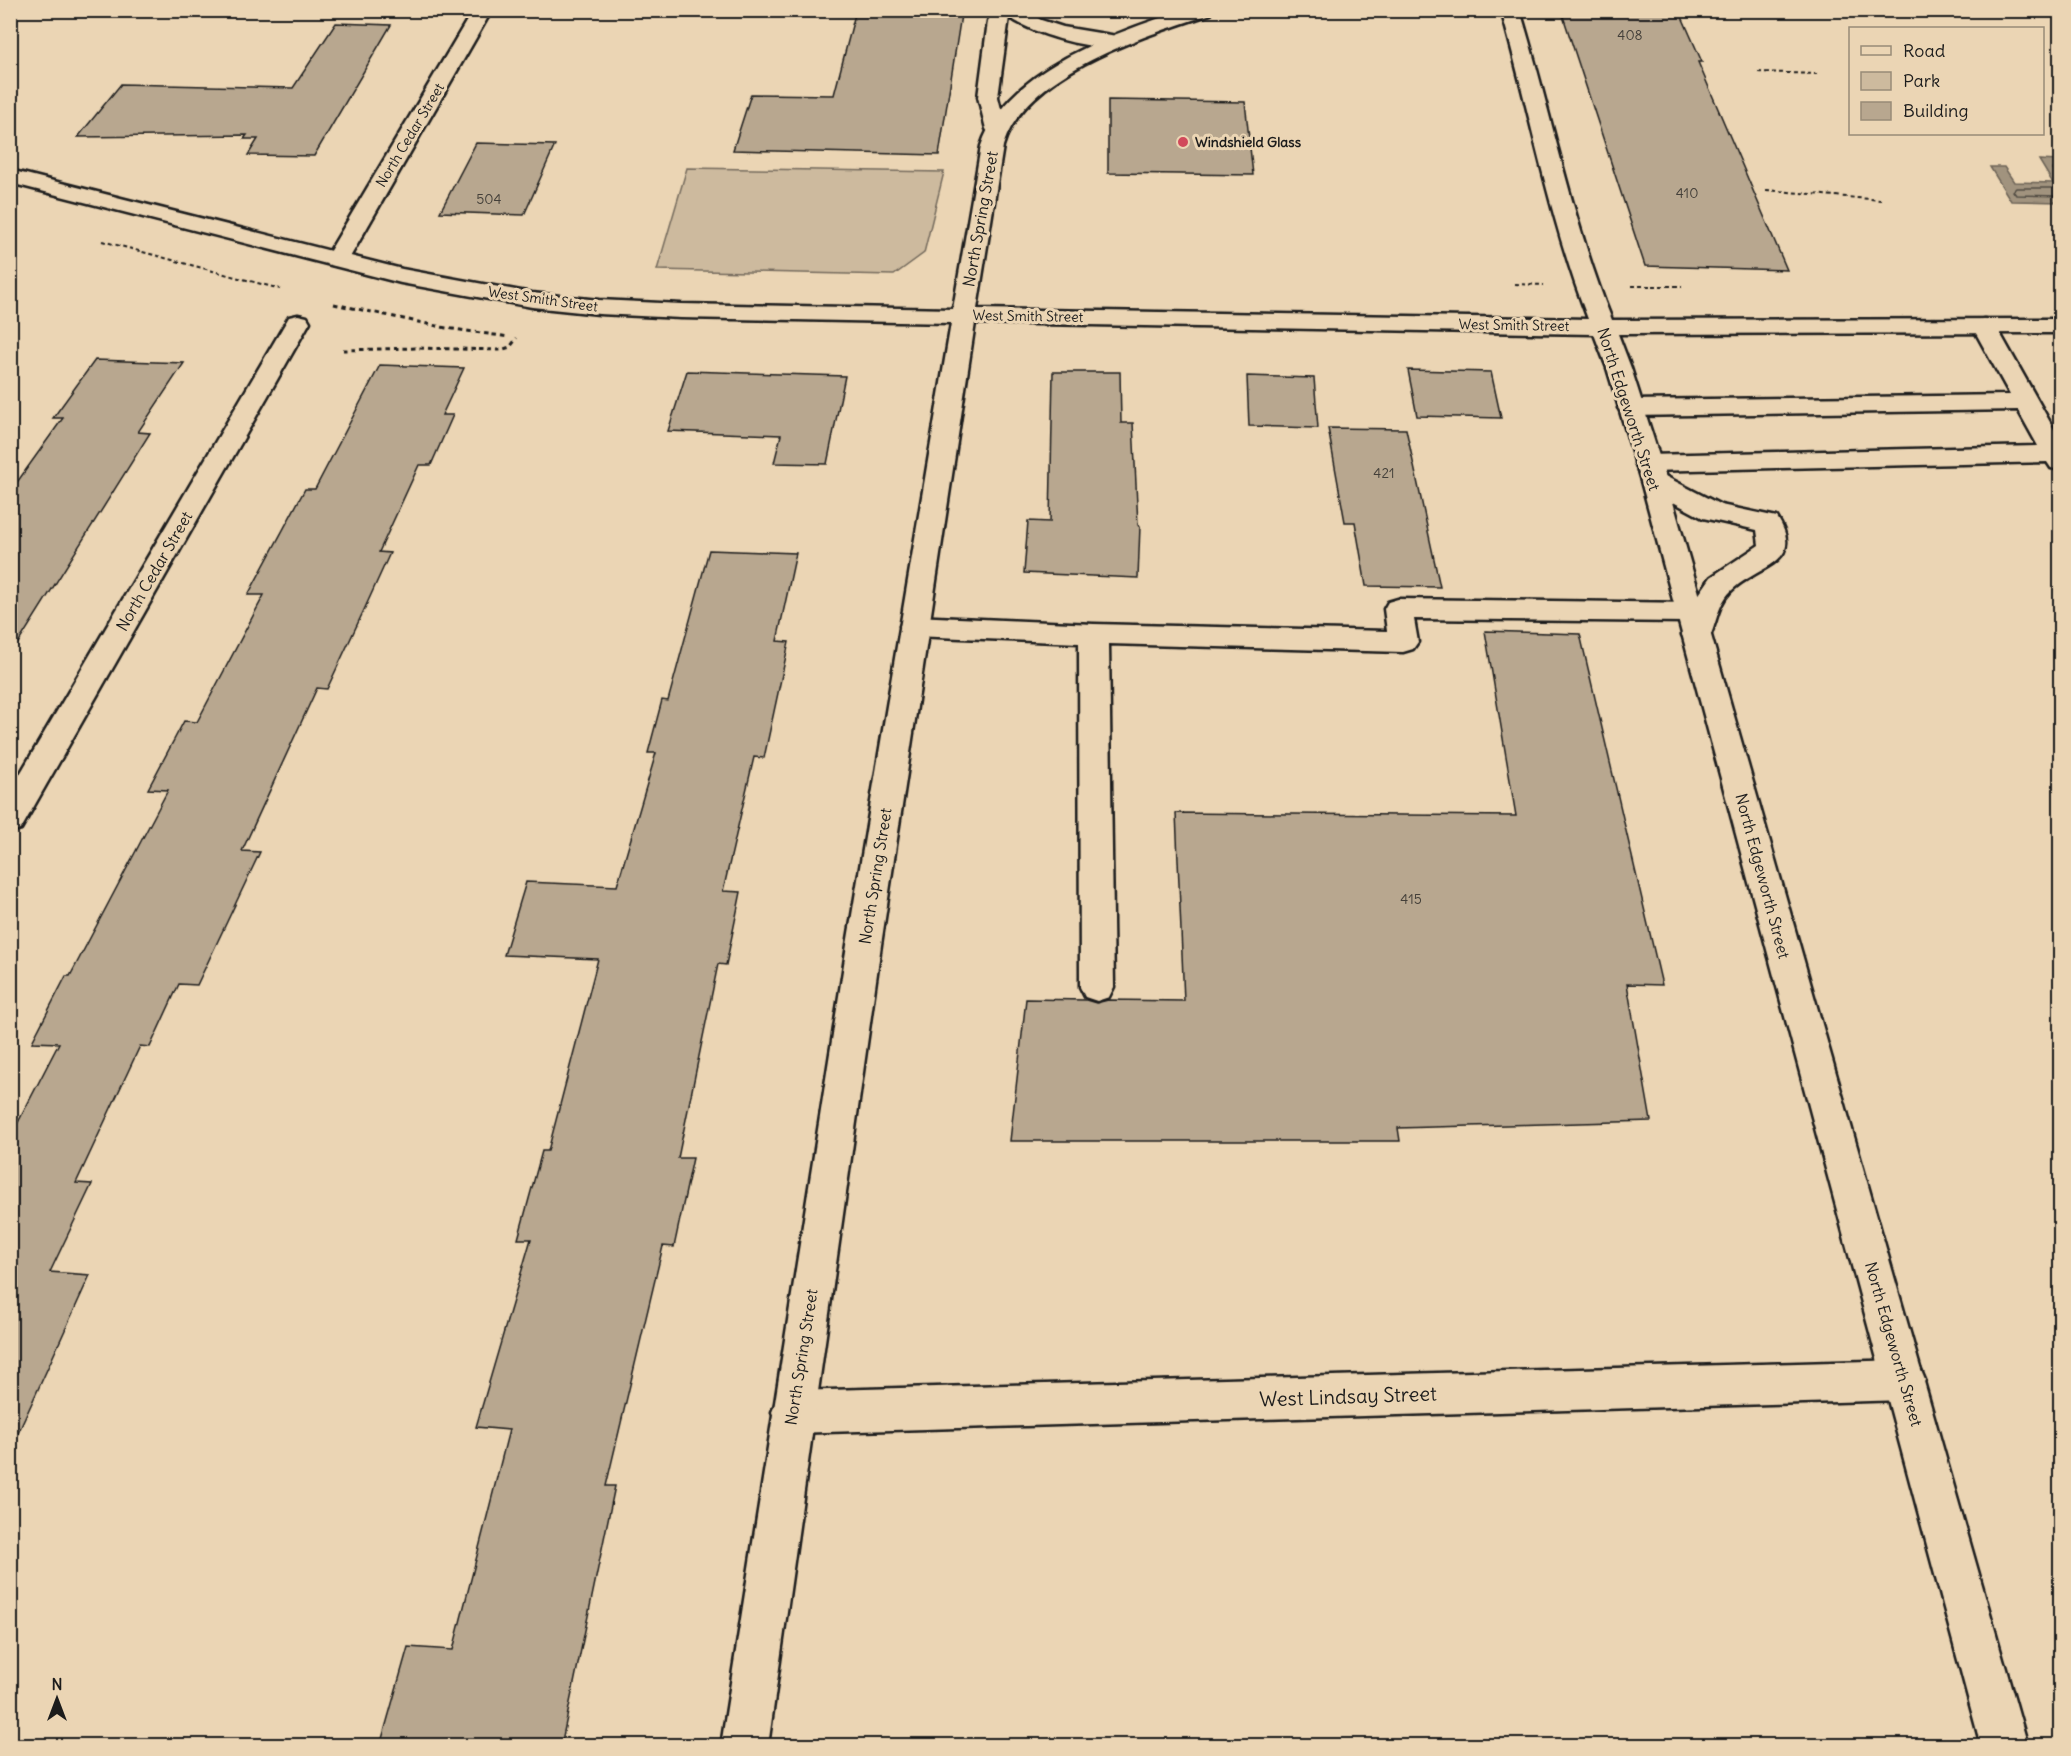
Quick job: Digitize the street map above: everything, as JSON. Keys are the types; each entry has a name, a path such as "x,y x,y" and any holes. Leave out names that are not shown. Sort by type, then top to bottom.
{"main road":[{"name":"North Cedar Street","path":"337,259 483,10"},
{"name":"North Spring Street","path":"744,1746 914,626 963,315 996,129 988,97 998,21 1003,10"},
{"path":"1011,10 1035,26 1060,33 1111,41"},
{"path":"996,129 1013,109 1046,79 1085,53 1111,41 1204,10"},
{"name":"North Edgeworth Street","path":"1510,10 1533,87 1582,274 1603,327 1651,472 2005,1746"},
{"name":"West Smith Street","path":"10,176 401,276 521,298 599,308 1603,327 2061,326"},
{"name":"North Cedar Street","path":"10,820 298,322"},
{"path":"1651,472 2058,458 1984,326"},
{"path":"1631,408 2027,402"},
{"path":"914,626 1094,634 1403,642 1398,609 1693,624 1721,584 1770,551 1774,536 1767,523 1713,512 1651,472"},
{"path":"1094,634 1097,987"},
{"name":"West Lindsay Street","path":"793,1412 1904,1380"}],"path":[{"path":"1758,72 1817,74"},
{"path":"1766,190 1800,191 1846,199 1881,200"},
{"path":"343,350 416,348 501,350 510,347 517,338"}],"green space":[{"path":"687,168 944,172 924,253 894,275 657,270"}],"water":[{"path":"2039,160 2059,161 2060,202 2011,201 1990,167 2004,167 2014,182 2053,183"}],"building":[{"path":"1561,10 1679,10 1702,62 1698,62 1787,270 1645,266"},
{"path":"855,14 961,15 939,155 733,150 751,94 834,95"},
{"path":"336,23 391,25 314,156 248,155 258,139 244,139 247,135 78,137 121,84 293,88"},
{"path":"1108,100 1245,102 1253,175 1108,173"},
{"path":"476,143 555,145 524,215 440,212"},
{"path":"95,360 184,363 138,432 150,433 10,656 10,492 63,418 53,418"},
{"path":"380,365 464,368 442,415 453,415 431,465 419,465 379,552 390,553 364,610 327,689 317,688 242,851 260,852 197,985 179,984 150,1047 140,1046 76,1183 92,1184 50,1272 90,1275 10,1451 10,1138 59,1043 32,1042 66,976 70,976 168,790 148,789 184,721 197,722 264,595 248,595 305,489 315,489"},
{"path":"1408,370 1491,372 1501,418 1417,416"},
{"path":"687,371 845,376 827,464 774,463 781,435 668,431"},
{"path":"1053,372 1120,372 1121,423 1133,423 1138,525 1140,526 1138,578 1024,573 1028,521 1050,522"},
{"path":"1247,376 1314,378 1318,428 1249,426"},
{"path":"1328,428 1406,429 1440,587 1366,586 1355,522 1345,522"},
{"path":"709,550 796,553 777,641 789,642 764,758 754,757 723,891 741,892 726,965 718,964 678,1158 693,1158 674,1247 663,1246 606,1486 615,1486 561,1746 380,1746 408,1647 453,1650 509,1430 476,1427 531,1239 518,1239 542,1151 548,1151 598,959 504,955 526,882 617,886 656,753 648,753 662,700 668,701"},
{"path":"1485,631 1580,634 1662,985 1627,984 1651,1121 1398,1128 1400,1141 1010,1141 1026,999 1086,1000 1096,1003 1108,1000 1184,1001 1176,813 1516,816"}],"place":[{"name":"Windshield Glass","path":"1183,142"}]}
